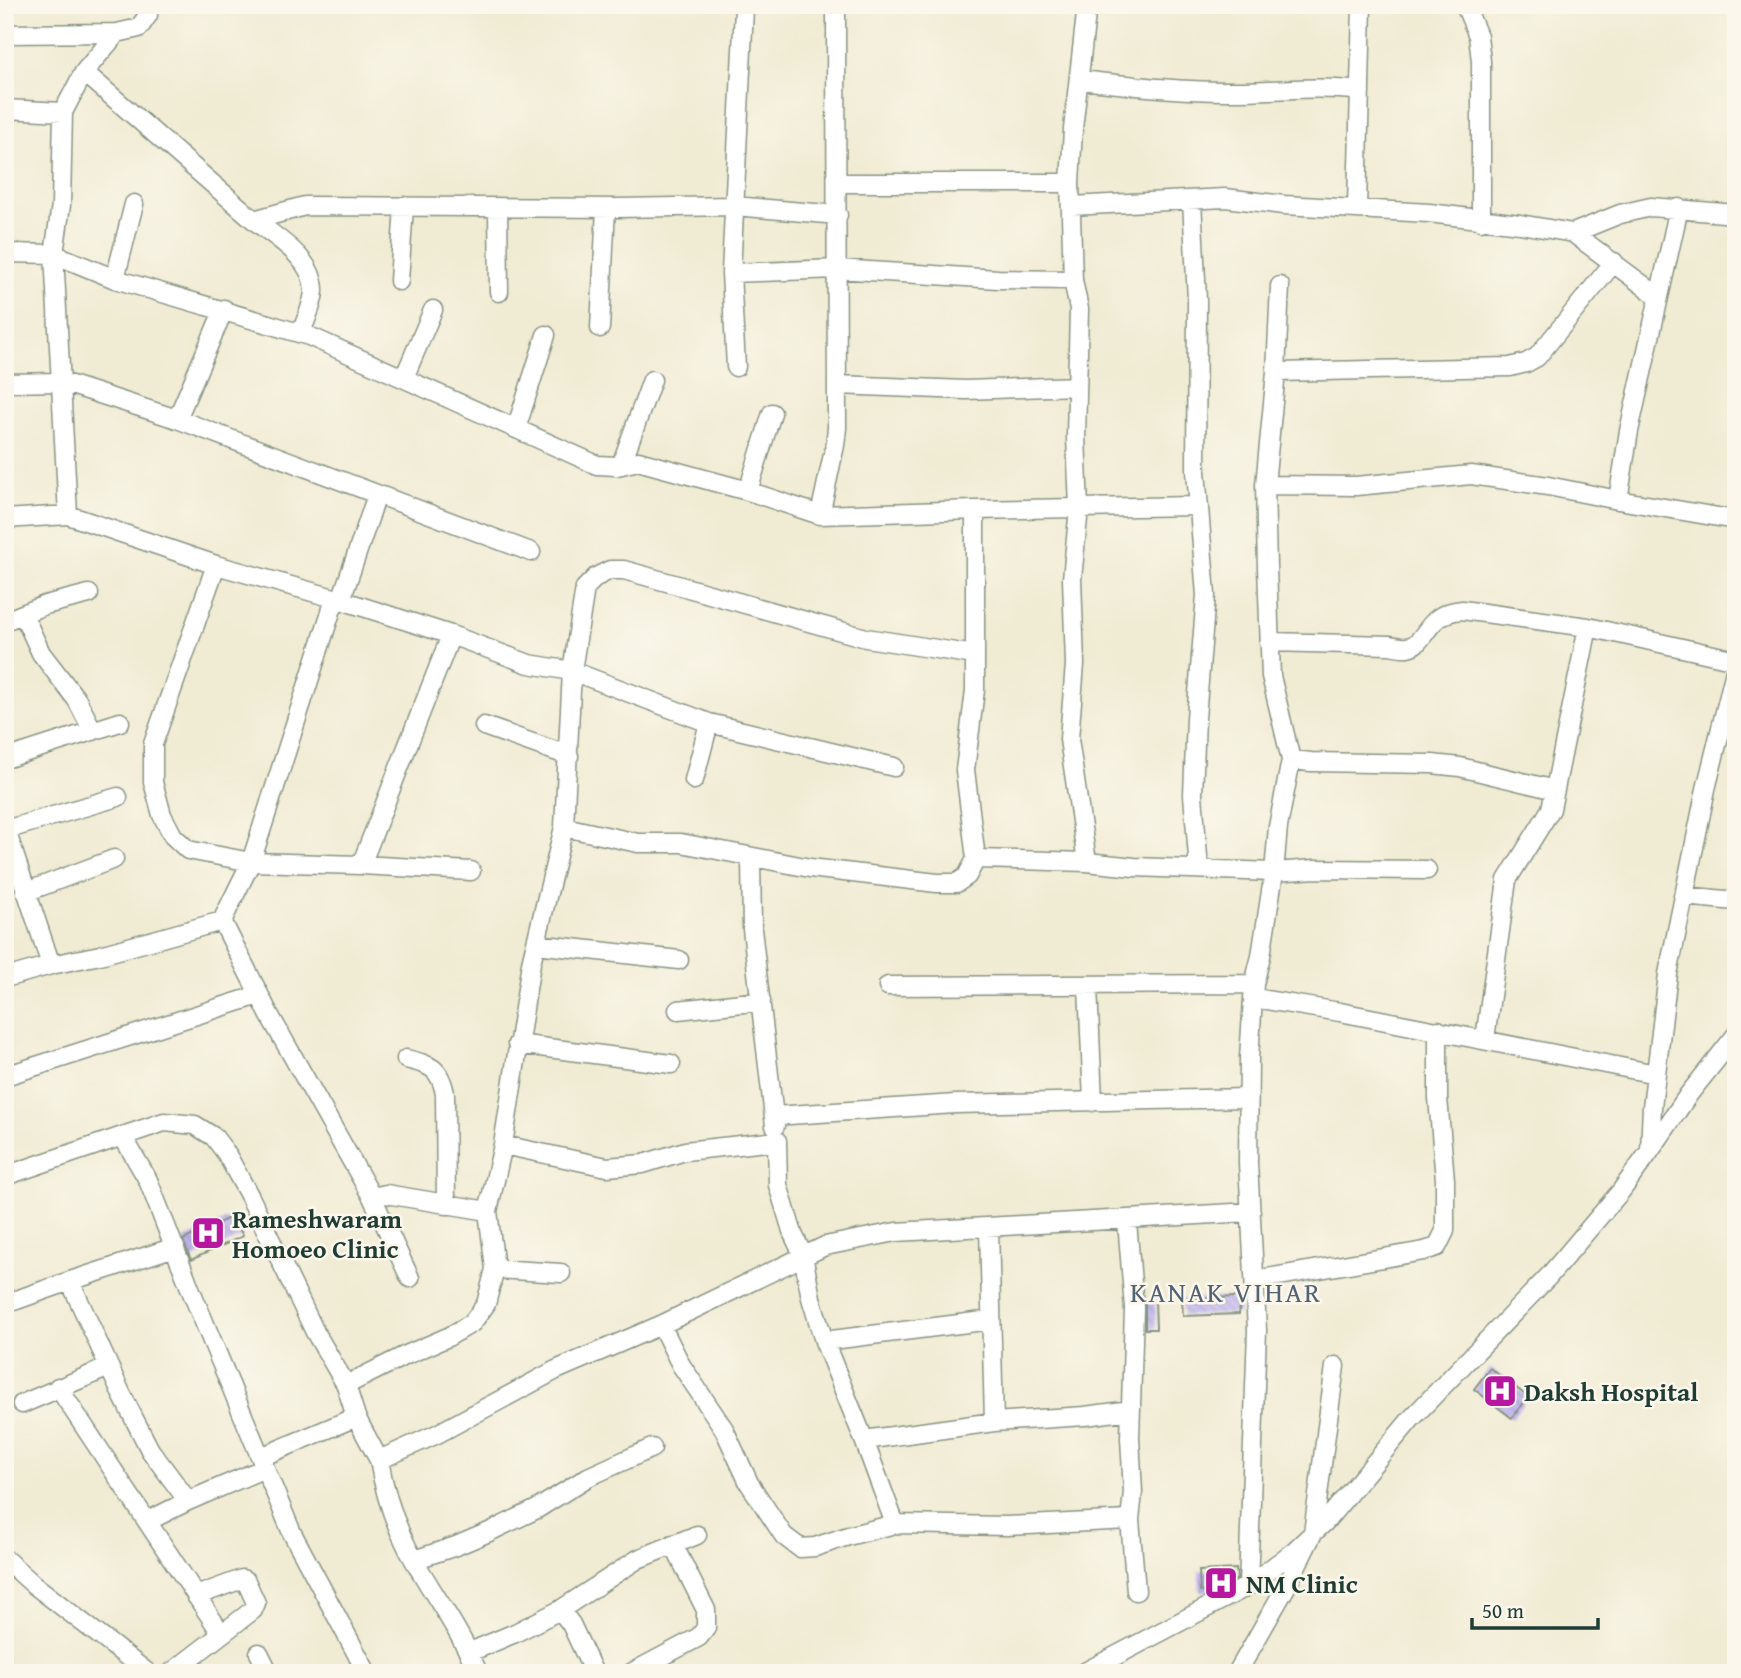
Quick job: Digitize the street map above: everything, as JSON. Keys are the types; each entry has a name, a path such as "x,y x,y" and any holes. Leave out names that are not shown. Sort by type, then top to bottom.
{"street":[{"path":"5,34 117,33 139,28 148,15 146,5"},
{"path":"820,515 835,444 837,385 836,5"},
{"path":"1087,5 1070,183 1073,280 1079,309 1076,437 1079,508 1072,579 1075,664 1069,740 1087,862"},
{"path":"1357,208 1362,5"},
{"path":"1465,5 1478,36 1481,61 1481,221"},
{"path":"736,367 731,273 744,9"},
{"path":"68,515 54,254 61,205 63,112 84,72 117,33"},
{"path":"84,72 303,261 311,277 314,292 301,333"},
{"path":"1079,80 1159,89 1213,91 1330,87 1360,91"},
{"path":"5,109 63,112"},
{"path":"838,183 1070,183"},
{"path":"1071,206 1225,198 1284,205 1429,213 1573,233 1659,297"},
{"path":"1192,200 1197,300 1197,506 1206,595 1196,718 1194,795 1199,869"},
{"path":"114,279 134,204"},
{"path":"254,220 305,206 734,206 838,215"},
{"path":"399,281 404,206"},
{"path":"498,207 499,292"},
{"path":"1573,233 1620,214 1651,207 1736,214"},
{"path":"600,328 606,208"},
{"path":"1618,500 1629,431 1679,208"},
{"path":"5,253 54,254 114,279 301,333 597,465 621,465 638,461 748,491 820,515 1197,506"},
{"path":"1276,372 1510,367 1526,363 1537,357 1614,262"},
{"path":"731,273 837,269 998,279 1073,280"},
{"path":"1248,1586 1257,1329 1248,1163 1248,1058 1254,991 1274,872 1278,827 1291,760 1271,676 1265,485 1276,372 1280,286"},
{"path":"177,419 224,309"},
{"path":"404,378 433,310"},
{"path":"516,429 546,335"},
{"path":"621,465 652,380"},
{"path":"5,383 62,382 177,419 531,552"},
{"path":"837,385 966,390 1077,386"},
{"path":"748,491 772,413"},
{"path":"1265,485 1356,486 1471,475 1736,520"},
{"path":"5,978 222,921 251,862 338,599 377,495"},
{"path":"564,827 638,843 681,843 810,868 937,883 957,883 967,876 976,859 965,770 975,690 975,510"},
{"path":"5,519 68,515 216,565 338,599 451,635 529,664 572,671 709,723 894,767"},
{"path":"216,565 153,744 153,782 162,815 173,836 188,850 251,862 471,871"},
{"path":"345,1385 448,1337 472,1323 486,1304 495,1269 488,1211 503,1145 517,1044 536,944 564,827 572,671 585,589 596,577 610,570 624,570 866,638 975,655"},
{"path":"5,621 46,605 89,594"},
{"path":"1269,642 1407,647 1418,643 1437,617 1450,611 1462,610 1588,627 1736,660"},
{"path":"23,614 41,653 77,699 93,731"},
{"path":"1485,1039 1507,880 1551,809 1588,627"},
{"path":"361,865 451,635"},
{"path":"1650,1151 1668,974 1706,789 1736,667"},
{"path":"5,759 120,722"},
{"path":"694,780 709,723"},
{"path":"484,726 569,756"},
{"path":"1291,760 1441,765 1555,790"},
{"path":"51,965 8,839 8,830 118,797"},
{"path":"751,858 752,929 777,1141 778,1185 793,1234 803,1255 811,1298 824,1341 895,1524"},
{"path":"26,892 114,859"},
{"path":"976,859 1274,872 1315,869 1427,870"},
{"path":"1683,897 1736,901"},
{"path":"222,921 259,995 372,1197 410,1278"},
{"path":"536,944 679,960"},
{"path":"888,986 1088,986 1254,991 1340,1012 1656,1074"},
{"path":"1088,986 1093,1102"},
{"path":"5,1076 259,995"},
{"path":"678,1010 761,1001"},
{"path":"1255,1280 1437,1247 1445,1231 1445,1180 1438,1098 1438,1031"},
{"path":"1083,1673 1248,1586 1313,1533 1411,1419 1548,1277 1621,1191 1689,1094 1736,1035"},
{"path":"517,1044 671,1064"},
{"path":"406,1059 427,1064 437,1072 442,1081 445,1094 446,1205"},
{"path":"774,1116 955,1104 1248,1098"},
{"path":"5,1176 164,1122 195,1125 214,1137 244,1186 315,1332 345,1385 356,1418 379,1460 384,1486 406,1545 470,1652 478,1673"},
{"path":"123,1137 148,1180 292,1534 367,1673"},
{"path":"503,1145 607,1167 643,1164 685,1151 777,1141"},
{"path":"372,1197 386,1194 488,1211"},
{"path":"379,1460 438,1434 556,1370 661,1325 825,1246 896,1232 1251,1212"},
{"path":"1128,1221 1134,1308 1131,1410 1133,1492 1130,1520 1136,1591"},
{"path":"989,1228 994,1422"},
{"path":"5,1304 175,1247"},
{"path":"495,1269 561,1273"},
{"path":"70,1281 150,1450 188,1501"},
{"path":"824,1341 991,1320"},
{"path":"661,1325 681,1365 724,1429 749,1483 785,1536 800,1548 815,1547 895,1524 1007,1526 1130,1520"},
{"path":"1237,1673 1313,1533 1335,1366"},
{"path":"22,1404 109,1367"},
{"path":"58,1387 221,1633"},
{"path":"864,1440 994,1422 1131,1410"},
{"path":"148,1521 356,1418"},
{"path":"414,1560 489,1532 537,1509 588,1477 652,1448"},
{"path":"470,1652 560,1610 638,1559 696,1535"},
{"path":"631,1673 699,1637 706,1628 706,1610 673,1544"},
{"path":"5,1559 148,1673"},
{"path":"171,1673 255,1608 255,1598 246,1581 235,1581 196,1596"},
{"path":"560,1610 570,1624 594,1673"},
{"path":"259,1653 270,1673"}],"building":[{"path":"233,1216 243,1236 191,1260 183,1240"},
{"path":"1239,1297 1239,1314 1183,1316 1182,1299"},
{"path":"1155,1300 1156,1329 1145,1329 1145,1301"},
{"path":"1490,1368 1528,1397 1512,1418 1474,1389"},
{"path":"1236,1569 1237,1579 1214,1591 1200,1592 1199,1571"}],"place":[{"name":"Rameshwaram Homoeo Clinic","path":"208,1233"},
{"name":"Daksh Hospital","path":"1500,1391"},
{"name":"NM Clinic","path":"1221,1583"}],"district":[{"name":"KANAK VIHAR","path":"1226,1291"}]}
